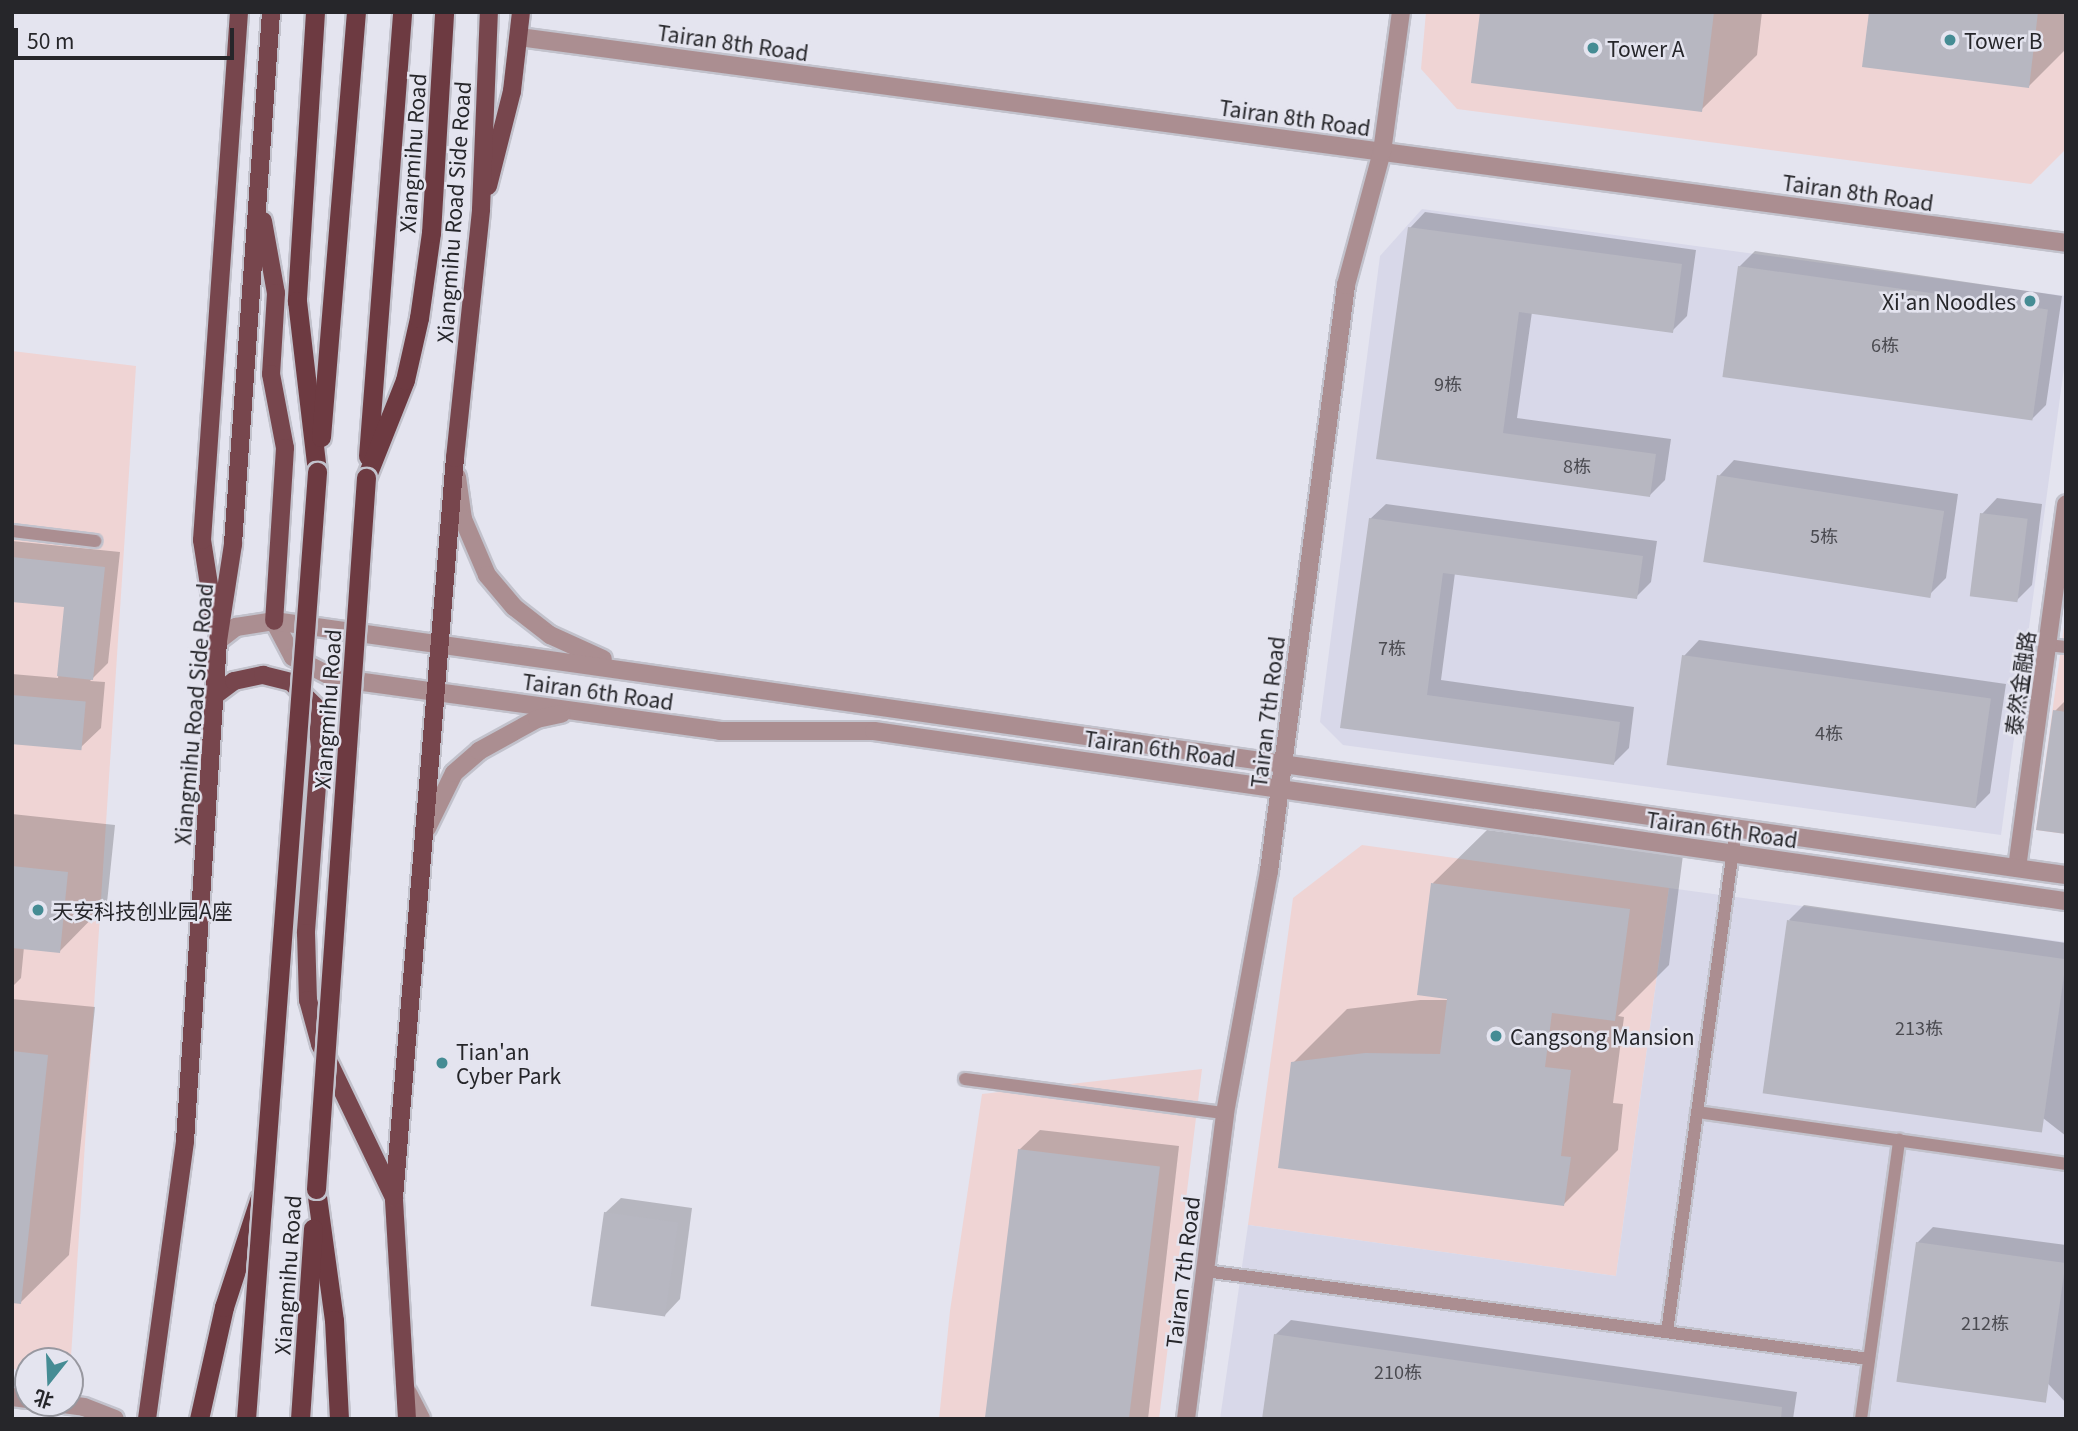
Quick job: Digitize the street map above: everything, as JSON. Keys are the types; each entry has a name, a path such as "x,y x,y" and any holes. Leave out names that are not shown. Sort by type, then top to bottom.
{"highway":[{"name":"Xiangmihu Road","path":"246,1419 317,472 298,301 315,12"},
{"path":"317,472 356,12"},
{"path":"366,478 402,12"},
{"name":"Xiangmihu Road","path":"300,1419 366,478 405,380 419,318 430,233 444,12"},
{"path":"199,1419 224,1307 265,1183"},
{"path":"316,1189 334,1320 339,1419"}],"main road":[{"path":"218,641 202,540 239,12"},
{"name":"Xiangmihu Road Side Road","path":"147,1419 185,1141 218,641 233,544 271,12"},
{"name":"Xiangmihu Road Side Road","path":"407,1419 408,1393 394,1198 455,458 481,209 489,12"},
{"path":"481,209 512,91 521,12"},
{"path":"258,193 276,293 271,374 285,448 274,621"},
{"path":"214,696 234,681 263,675 291,682 315,706 320,745 306,933 308,1000 320,1044 394,1198"}],"street":[{"name":"Tairan 7th Road","path":"1186,1419 1225,1113 1284,763 1346,285 1382,152 1401,12"},
{"name":"Tairan 8th Road","path":"519,37 2066,243"},
{"name":"Tairan 6th Road","path":"455,458 463,519 487,575 514,607 550,635 639,671"},
{"name":"泰然金融路","path":"2017,868 2066,504"},
{"name":"Tairan 6th Road","path":"274,621 293,657 320,674 435,692 720,731 852,728 2066,901"},
{"name":"Tairan 6th Road","path":"218,641 236,627 274,621 2066,875"},
{"path":"424,838 437,800 454,773 479,751 537,719 574,711"},
{"path":"408,1393 421,1419"},
{"path":"84,1407 116,1419"}],"lane":[{"path":"12,531 95,541"},
{"path":"2047,645 2066,647"},
{"path":"1667,1332 1736,828"},
{"path":"965,1079 1225,1113"},
{"path":"1697,1111 2066,1164"},
{"path":"1861,1419 1899,1140"},
{"path":"1205,1271 1869,1359"}],"shaded area":[{"path":"1426,12 2066,12 2066,149 2031,184 1457,109 1421,69"},
{"path":"1422,209 2066,296 2066,353 2001,835 1343,745 1320,722 1380,256"},
{"path":"12,351 136,366 72,1347 14,1347 12,1369"},
{"path":"2066,612 2066,834 2036,830"},
{"name":"Cangsong Mansion","path":"1362,845 1669,888 1616,1276 1248,1225 1293,898"},
{"path":"1669,888 2066,942 2066,1419 1220,1419 1248,1225 1616,1276"},
{"path":"1202,1069 1159,1419 939,1419 950,1311 982,1094"}],"building":[{"name":"Tower A","path":"1480,12 1714,12 1702,112 1471,83"},
{"name":"Tower B","path":"1869,12 2038,12 2029,88 1862,67"},
{"path":"1408,227 1682,264 1673,333 1519,312 1503,433 1656,454 1650,497 1376,459"},
{"path":"1738,266 2048,310 2032,420 1722,377"},
{"path":"1717,475 1944,511 1930,598 1703,562"},
{"path":"1980,513 2028,519 2017,602 1970,596"},
{"path":"1369,518 1643,556 1637,599 1443,573 1427,695 1620,722 1614,765 1340,728"},
{"path":"12,557 105,567 93,680 57,676 64,607 12,602"},
{"path":"1682,655 1991,698 1976,808 1667,765"},
{"path":"12,695 86,701 81,750 12,744"},
{"path":"2053,710 2066,712 2066,834 2036,830"},
{"name":"天安科技创业园A座","path":"12,866 68,872 60,953 12,948"},
{"name":"Cangsong Mansion","path":"1431,883 1630,909 1615,1021 1552,1013 1545,1067 1571,1070 1561,1156 1571,1157 1564,1206 1278,1168 1291,1062 1365,1053 1440,1054 1447,999 1417,995"},
{"path":"1787,920 2066,959 2042,1133 1763,1093"},
{"path":"12,1051 48,1055 21,1304 12,1303"},
{"path":"1018,1149 1160,1166 1129,1419 985,1419"},
{"path":"604,1212 678,1222 665,1317 591,1306"},
{"path":"1916,1242 2066,1263 2046,1403 1896,1382"},
{"path":"1274,1334 1782,1407 1781,1419 1262,1419"}],"place":[{"name":"Tower B","path":"1950,40"},
{"name":"Tower A","path":"1593,48"},
{"name":"Xi'an Noodles","path":"2030,301"},
{"name":"天安科技创业园A座","path":"38,910"},
{"name":"Cangsong Mansion","path":"1496,1036"},
{"name":"Tian'an Cyber Park","path":"442,1063"}]}
